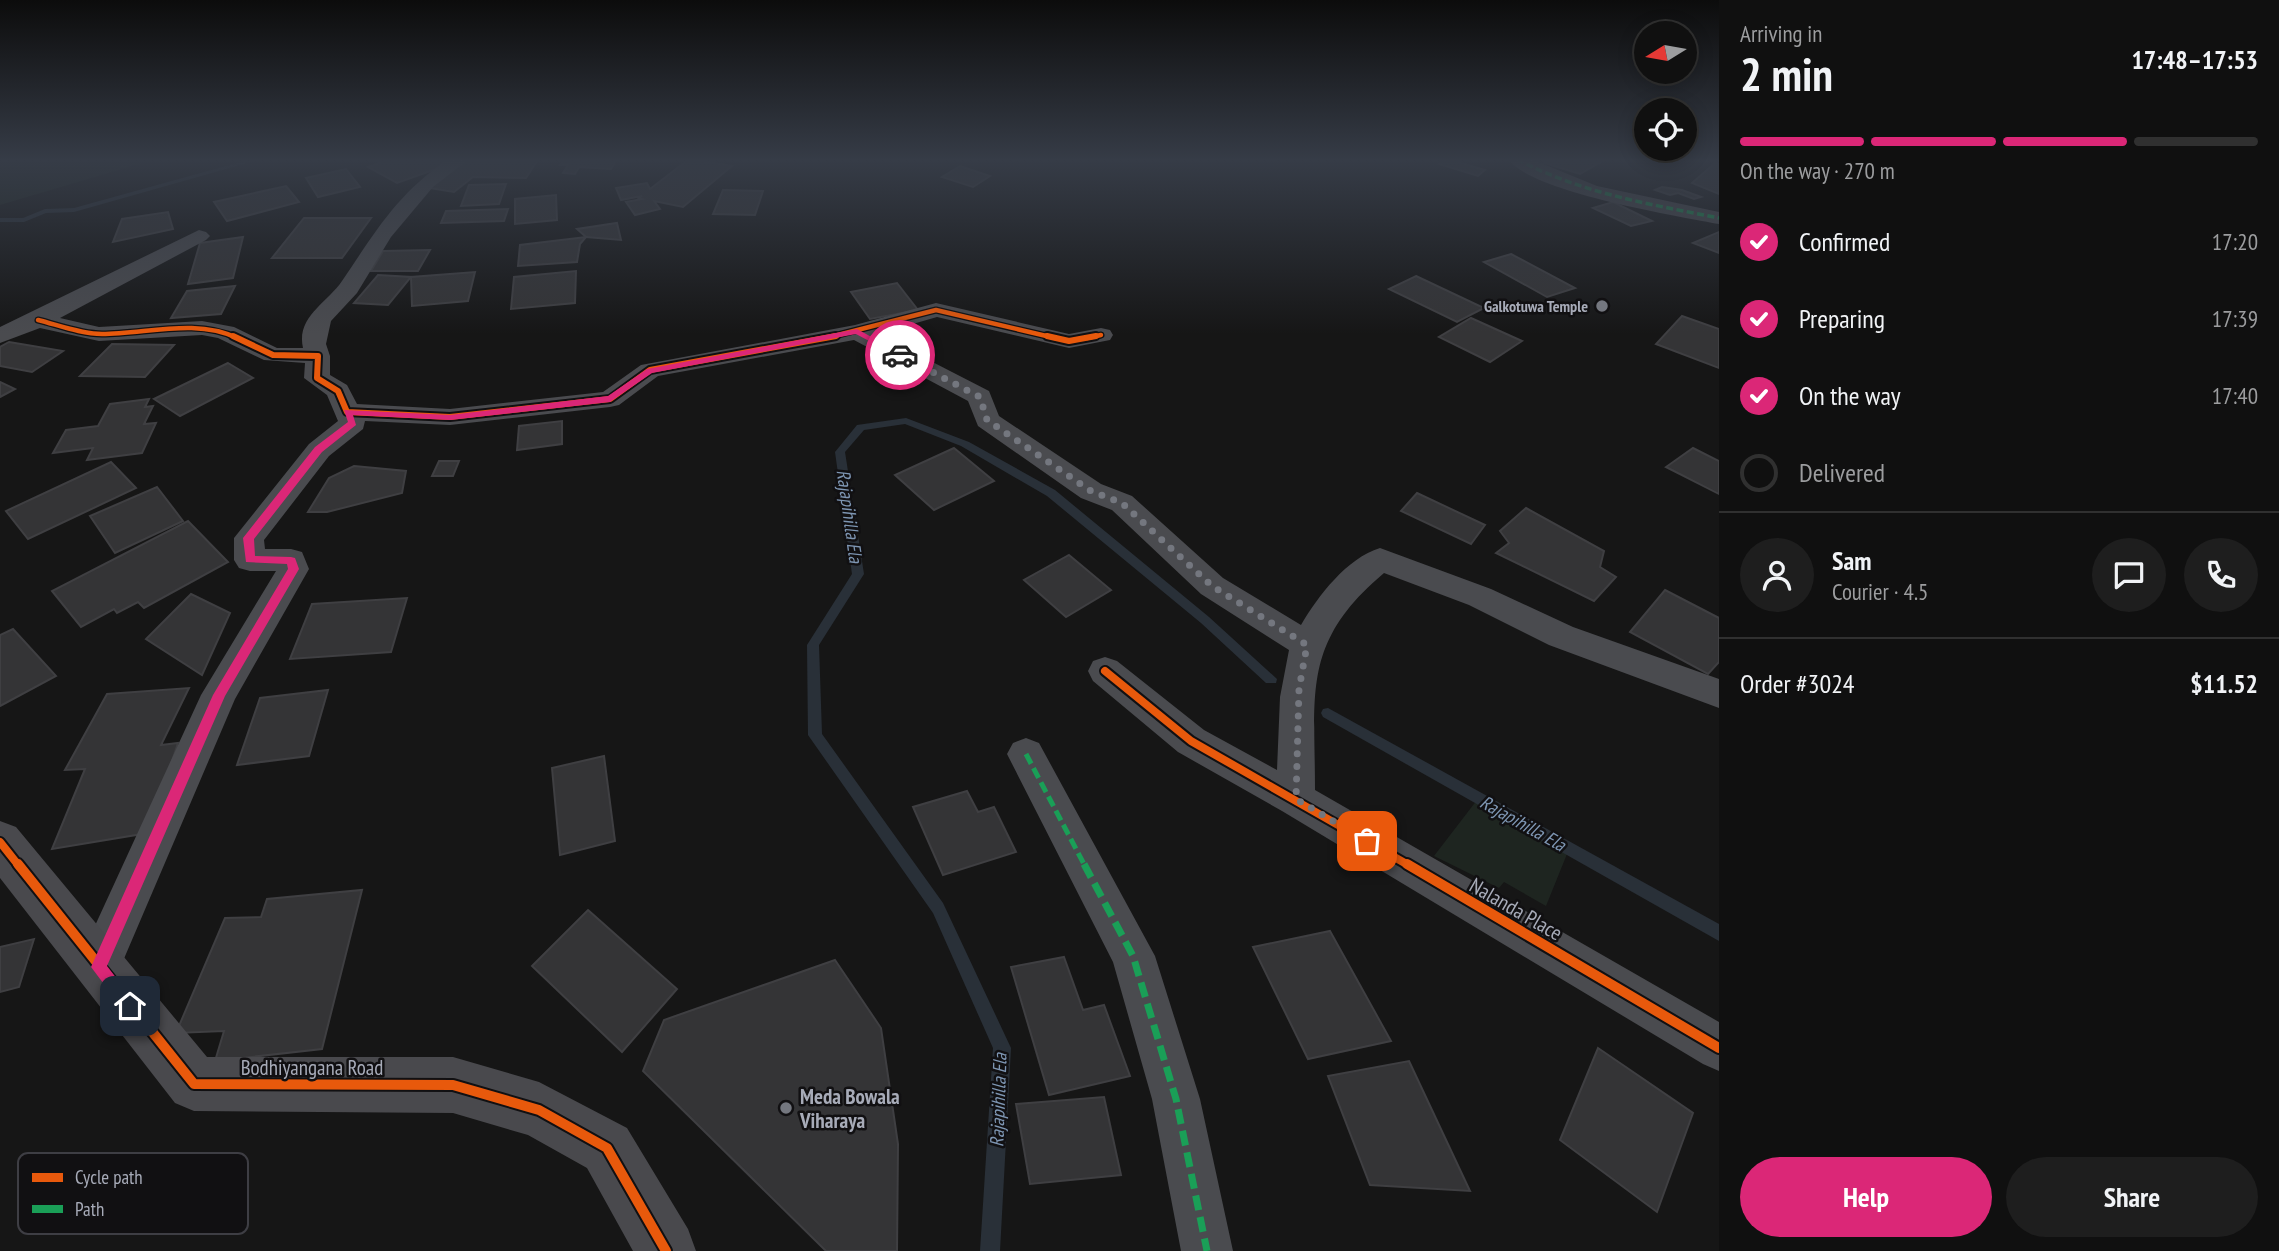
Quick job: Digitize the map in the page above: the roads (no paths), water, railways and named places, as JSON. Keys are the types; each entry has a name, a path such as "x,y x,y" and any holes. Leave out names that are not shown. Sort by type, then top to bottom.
{"street":[{"path":"98,967 219,695 293,569 291,560 250,560 249,538 319,450 353,423 338,391 317,378 318,356 314,344 319,319 349,288 382,234 396,217"},
{"path":"0,335 38,320 199,236"},
{"path":"347,412 450,417 610,399 650,370 857,332 936,310 1069,341 1101,335"},
{"path":"38,320 99,334 202,328 225,332 273,355 318,356"},
{"path":"857,332 980,397 987,420 1091,491 1122,503 1212,586 1307,645"},
{"path":"1296,799 1299,689 1307,645 1344,588 1380,559 1479,597 1561,636 1719,694"},
{"name":"Nalanda Place","path":"1105,671 1191,741 1296,799 1719,1048"},
{"path":"1026,754 1133,956 1176,1099 1207,1251"},
{"name":"Bodhiyangana Road","path":"0,842 194,1084 453,1085 540,1110 607,1148 666,1251"}],"waterway":[{"path":"0,220 30,217"},
{"name":"Rajapihilla Ela","path":"990,1251 1002,1048 938,908 815,735 813,645 858,574 840,452 861,427 906,421 965,444 1051,493 1205,620 1271,679"},
{"name":"Rajapihilla Ela","path":"1328,713 1719,933"}],"place":[{"name":"Galkotuwa Temple","path":"1602,306"},
{"name":"Meda Bowala Viharaya","path":"786,1108"}]}
